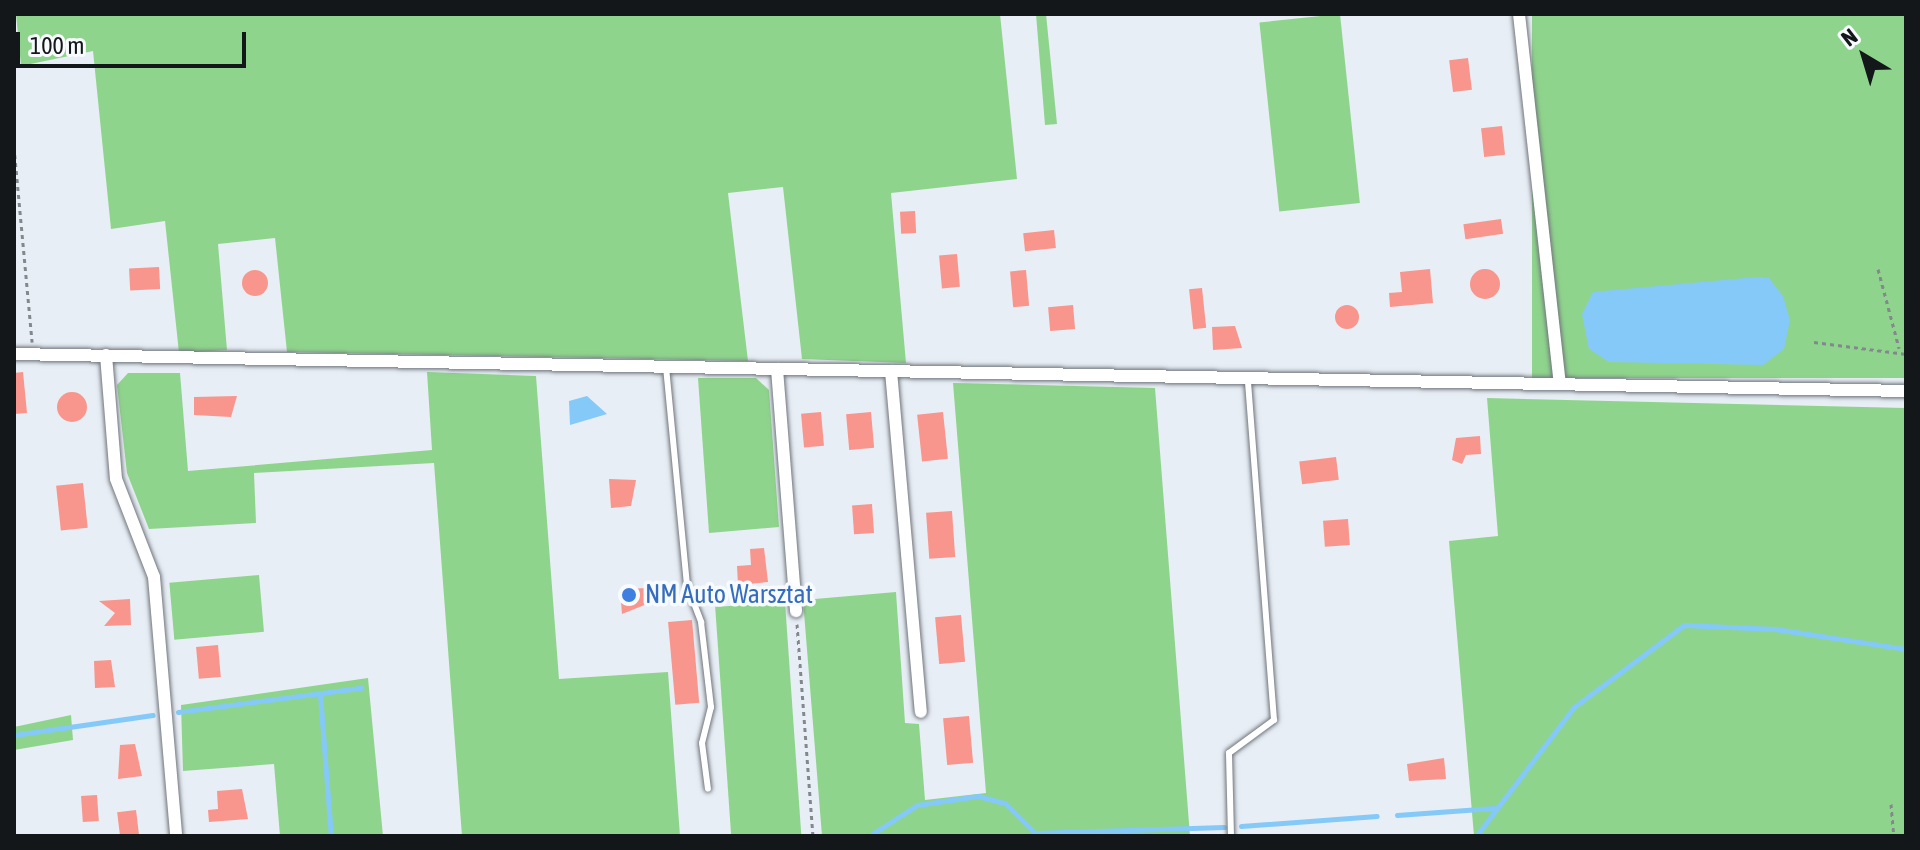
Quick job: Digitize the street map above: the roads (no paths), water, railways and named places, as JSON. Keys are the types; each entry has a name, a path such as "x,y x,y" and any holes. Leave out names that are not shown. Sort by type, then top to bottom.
{"street":[{"path":"1519,14 1560,383"},
{"path":"14,354 1906,391"},
{"path":"106,355 116,479 154,577 176,836"},
{"path":"777,369 796,611"},
{"path":"891,371 921,712"}],"lane":[{"path":"666,367 687,585 701,622 711,707 702,743 708,789"},
{"path":"1231,836 1229,753 1274,720 1248,377"}],"water":[{"path":"1769,278 1783,296 1790,320 1784,349 1763,365 1609,362 1589,349 1582,314 1593,292"},
{"path":"587,396 607,414 570,425 569,401"}],"waterway":[{"path":"1476,836 1574,707 1684,625 1775,629 1906,649"},
{"path":"178,712 361,688"},
{"path":"320,694 331,836"},
{"path":"14,735 153,715"},
{"path":"869,836 917,805 978,796 1005,803 1035,833 1224,827"},
{"path":"1397,815 1494,808"},
{"path":"1241,826 1377,816"}],"place":[{"name":"NM Auto Warsztat","path":"629,595"}]}
